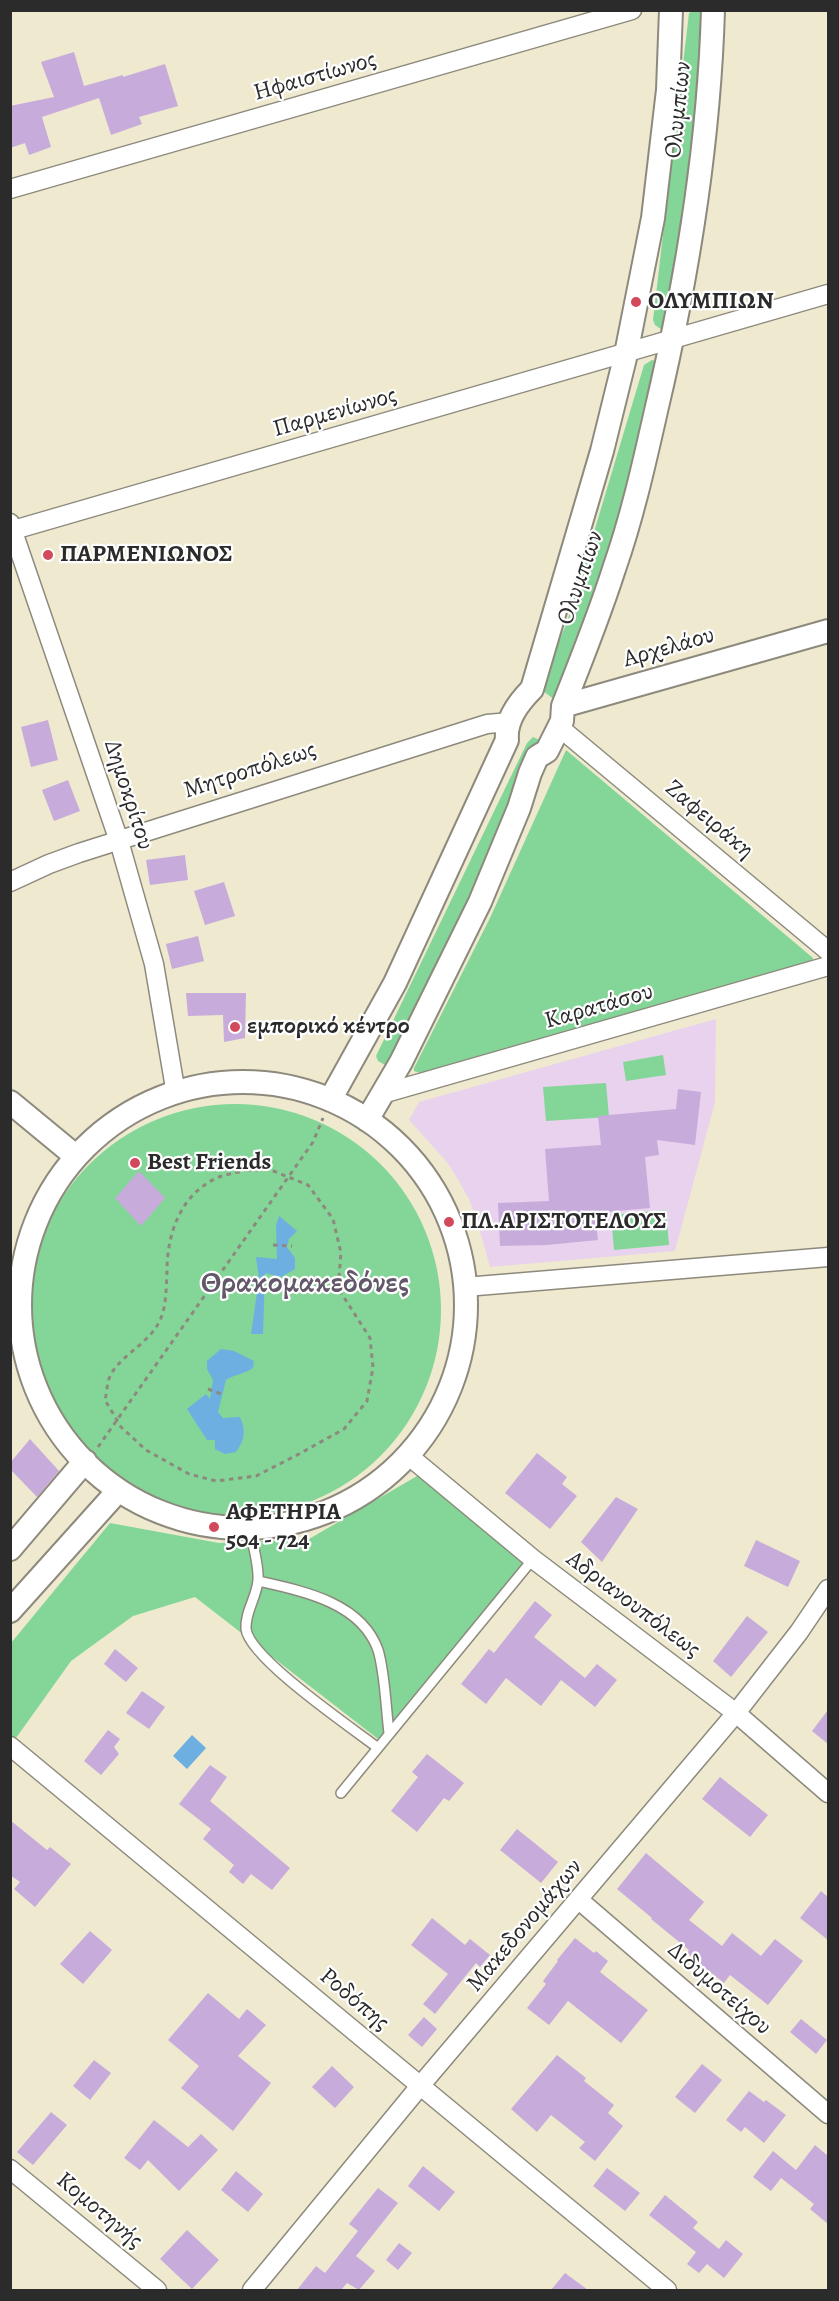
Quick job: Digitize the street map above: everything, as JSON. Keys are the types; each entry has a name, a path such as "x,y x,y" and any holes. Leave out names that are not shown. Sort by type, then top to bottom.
{"street":[{"name":"Ηφαιστίωνος","path":"10,189 632,10"},
{"name":"Ολυμπίων","path":"330,1100 395,983 508,731 516,708 532,690 602,451 626,354 653,218 668,90 671,10"},
{"name":"Ολυμπίων","path":"367,1120 422,1022 480,902 537,757 547,751 593,630 628,525 673,340 691,238 701,162 713,10"},
{"name":"Παρμενίωνος","path":"11,528 626,354 828,294"},
{"name":"Δημοκρίτου","path":"11,528 119,841 154,964 175,1089"},
{"name":"Αρχελάου","path":"561,716 828,631"},
{"path":"532,690 549,689 560,698 561,716"},
{"name":"Ζαφειράκη","path":"561,716 828,951"},
{"name":"Μητροπόλεως","path":"10,882 49,864 487,724 508,731"},
{"path":"508,731 512,748 520,755 537,757"},
{"name":"Καρατάσου","path":"382,1094 828,966"},
{"path":"231,1079 285,1084 330,1100 367,1120 415,1165 449,1222 465,1287 465,1316 455,1373 433,1420 409,1456 377,1488 326,1516 273,1531 214,1527 136,1509 117,1492 91,1455 42,1395 16,1321 40,1212 73,1154 96,1129 134,1104 196,1083 231,1079"},
{"path":"10,1102 73,1154"},
{"path":"465,1287 828,1257"},
{"path":"10,1549 91,1455"},
{"name":"Αδριανουπόλεως","path":"409,1456 533,1559 736,1713 828,1793"},
{"path":"10,1611 117,1492"},
{"name":"Μακεδονομάχων","path":"252,2290 420,2086 736,1713 799,1632 828,1589"},
{"name":"Ροδόπης","path":"10,1746 667,2290"},
{"name":"Διδυμοτείχου","path":"579,1900 828,2114"},
{"name":"Κομοτηνής","path":"10,2169 157,2290"}],"lane":[{"path":"250,1530 258,1581 247,1615 247,1635 268,1661 378,1748"},
{"path":"341,1793 533,1559"},
{"path":"258,1581 316,1595 361,1624 372,1637 378,1652 389,1733"}],"path":[{"path":"91,1455 313,1142 330,1100"},
{"path":"246,1170 272,1170 308,1185 333,1219 341,1253 338,1288 370,1338 373,1367 367,1401 344,1428 299,1454 256,1476 216,1481 189,1474 146,1450 121,1427 116,1419 105,1400 110,1375 159,1324 166,1294 167,1252 175,1222 194,1192 219,1177 246,1170"},
{"path":"273,1245 292,1245"},
{"path":"208,1389 224,1395"}],"shaded area":[{"path":"716,1019 715,1102 675,1251 490,1267 469,1199 447,1162 409,1120 419,1102"}],"green space":[{"path":"713,11 715,74 665,332 655,325 653,320 689,13"},
{"path":"652,360 667,364 563,706 539,688 567,622 644,365"},
{"path":"533,737 546,743 396,1071 378,1061 376,1056 527,743"},
{"path":"566,750 813,958 812,962 513,1049 420,1073 414,1071 490,918"},
{"path":"663,1055 666,1075 626,1081 623,1062"},
{"path":"606,1083 609,1117 546,1121 543,1087"},
{"path":"235,1104 275,1108 314,1120 349,1139 380,1165 406,1196 425,1231 437,1270 441,1310 437,1350 425,1389 406,1424 380,1455 349,1481 314,1500 275,1512 235,1516 195,1512 156,1500 121,1481 90,1455 64,1424 45,1389 33,1350 29,1310 33,1270 45,1231 64,1196 90,1165 121,1139 156,1120 195,1108"},
{"path":"666,1210 669,1245 614,1250 611,1215"},
{"path":"424,1472 525,1561 378,1739 195,1597 133,1616 71,1661 11,1745 11,1643 110,1523 219,1543 309,1539"}],"water":[{"path":"279,1216 297,1231 289,1239 287,1247 295,1258 295,1269 281,1277 265,1273 263,1334 251,1334 259,1279 256,1257 277,1259 276,1225"},
{"path":"221,1349 234,1351 254,1361 253,1368 226,1380 218,1412 223,1418 240,1417 244,1431 243,1439 236,1452 225,1454 215,1449 215,1440 207,1440 187,1409 206,1394 210,1399 213,1380 207,1369 207,1361"},
{"path":"192,1735 206,1748 187,1769 173,1756"}],"building":[{"path":"74,52 84,86 165,64 178,106 139,117 142,124 111,135 99,98 42,117 51,147 29,155 25,143 10,148 10,106 54,97 41,62"},
{"path":"48,720 58,760 31,767 21,727"},
{"path":"68,780 80,811 54,821 42,790"},
{"path":"185,855 188,880 150,885 146,860"},
{"path":"224,882 235,916 205,925 194,891"},
{"path":"198,936 204,961 172,969 166,944"},
{"name":"εμπορικό κέντρο","path":"186,993 246,993 245,1038 224,1042 223,1015 188,1016"},
{"path":"678,1089 701,1092 695,1145 657,1140 659,1155 645,1157 650,1208 595,1213 598,1240 547,1245 500,1246 498,1203 549,1201 545,1149 601,1145 598,1116 676,1109"},
{"path":"139,1171 165,1198 141,1226 115,1198"},
{"path":"30,1439 59,1471 37,1497 10,1469 10,1463"},
{"path":"537,1453 567,1477 562,1484 577,1496 550,1529 505,1493"},
{"path":"616,1497 638,1509 602,1562 581,1542"},
{"path":"756,1540 800,1561 788,1587 744,1566"},
{"path":"535,1601 552,1615 534,1637 585,1678 597,1664 617,1680 595,1707 561,1680 541,1706 506,1678 486,1704 461,1684 489,1649 494,1653"},
{"path":"747,1616 768,1632 731,1677 713,1661"},
{"path":"115,1649 138,1668 126,1682 104,1664"},
{"path":"142,1691 165,1707 149,1729 126,1713"},
{"path":"828,1710 828,1744 812,1731"},
{"path":"108,1730 120,1739 114,1747 119,1754 101,1775 84,1761"},
{"path":"427,1754 464,1783 449,1801 444,1798 417,1832 391,1811 418,1777 412,1772"},
{"path":"210,1765 227,1777 210,1801 290,1868 272,1890 251,1874 243,1884 229,1872 234,1865 203,1839 211,1829 179,1804"},
{"path":"720,1777 768,1815 750,1837 702,1799"},
{"path":"10,1820 47,1850 50,1847 71,1864 35,1907 14,1889 20,1882 10,1875"},
{"path":"517,1829 558,1862 541,1883 500,1850"},
{"path":"646,1853 704,1902 689,1920 722,1946 732,1933 761,1956 775,1939 803,1961 768,2005 730,1975 724,1983 687,1953 689,1950 617,1889"},
{"path":"821,1891 828,1897 828,1940 800,1918"},
{"path":"432,1918 465,1945 470,1939 490,1955 480,1967 476,1963 435,2014 423,2004 448,1974 411,1945"},
{"path":"90,1931 112,1950 83,1984 60,1964"},
{"path":"575,1938 608,1961 600,1972 648,2010 621,2043 568,2001 549,2025 527,2008 546,1984 543,1981 557,1960"},
{"path":"208,1993 239,2019 247,2009 266,2025 238,2056 271,2083 233,2131 181,2088 199,2066 168,2040"},
{"path":"424,2017 437,2029 422,2047 408,2035"},
{"path":"801,2019 827,2040 816,2054 790,2032"},
{"path":"557,2055 586,2078 584,2081 614,2105 608,2113 623,2126 595,2161 579,2148 585,2142 551,2115 537,2132 511,2109"},
{"path":"94,2060 111,2073 90,2100 73,2086"},
{"path":"702,2064 722,2080 695,2113 675,2097"},
{"path":"332,2066 354,2087 335,2108 312,2087"},
{"path":"749,2091 786,2115 764,2143 745,2127 741,2132 726,2120"},
{"path":"51,2112 67,2125 33,2165 17,2152"},
{"path":"154,2120 188,2147 201,2134 218,2150 179,2191 148,2160 140,2170 124,2158"},
{"path":"815,2145 828,2156 828,2224 810,2209 814,2204 781,2178 771,2191 753,2177 773,2151 796,2170"},
{"path":"423,2166 455,2192 439,2211 408,2186"},
{"path":"607,2168 640,2193 625,2211 593,2186"},
{"path":"236,2171 263,2194 248,2212 221,2190"},
{"path":"378,2188 398,2203 356,2256 375,2271 359,2290 347,2283 341,2290 297,2290 316,2266 325,2273 358,2231 349,2224"},
{"path":"665,2195 698,2222 693,2228 719,2249 726,2240 743,2254 724,2278 707,2264 699,2273 687,2264 696,2252 649,2215"},
{"path":"187,2230 219,2260 192,2289 160,2259"},
{"path":"399,2243 412,2253 398,2270 386,2260"},
{"path":"565,2273 588,2290 551,2290"}],"place":[{"name":"ΟΛΥΜΠΙΩΝ","path":"636,302"},
{"name":"ΠΑΡΜΕΝΙΩΝΟΣ","path":"48,555"},
{"name":"εμπορικό κέντρο","path":"235,1027"},
{"name":"Best Friends","path":"135,1163"},
{"name":"ΠΛ.ΑΡΙΣΤΟΤΕΛΟΥΣ","path":"449,1222"},
{"name":"ΑΦΕΤΗΡΙΑ 504 - 724","path":"214,1527"}],"district":[{"name":"Θρακομακεδόνες","path":"305,1285"}]}
